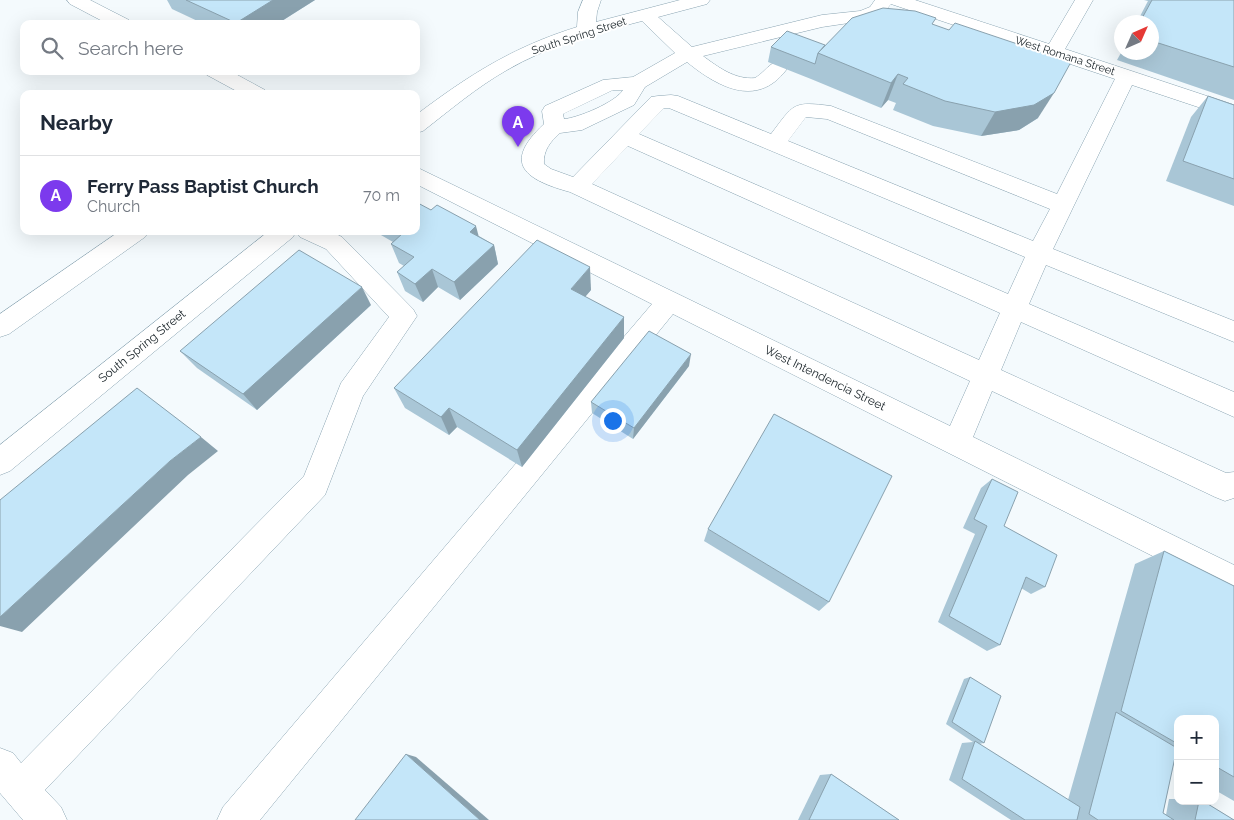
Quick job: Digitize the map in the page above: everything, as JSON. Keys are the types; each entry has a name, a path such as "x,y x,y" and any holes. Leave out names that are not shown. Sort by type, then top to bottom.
{"street":[{"path":"76,0 114,20"},
{"path":"587,32 586,21 589,5 592,0"},
{"name":"South Spring Street","path":"420,123 480,78 513,59 587,32 701,0"},
{"path":"895,0 863,16 812,24 687,54 637,83 610,84 570,101 552,112 555,126 546,132 531,156 532,163 536,170 545,176 577,186 986,374 1225,487 1234,485"},
{"name":"West Romana Street","path":"895,0 1234,112"},
{"path":"948,17 960,0"},
{"path":"1054,52 1084,0"},
{"path":"646,15 687,54 719,76 736,82 755,85 765,80 779,66"},
{"path":"800,43 812,24"},
{"path":"222,75 250,90"},
{"path":"956,443 1039,253 1127,76"},
{"path":"577,186 658,102 671,101 1234,332"},
{"path":"775,144 799,112 820,111 1063,205"},
{"path":"624,136 1234,405"},
{"name":"West Intendencia Street","path":"420,177 1234,581"},
{"path":"0,327 131,235"},
{"name":"South Spring Street","path":"0,462 281,235"},
{"path":"48,820 10,778 315,485 351,391 404,316 334,244 316,235"},
{"path":"236,820 669,301"}],"building":[{"path":"186,0 273,0 241,20 229,20"},
{"path":"1152,0 1234,0 1234,67 1159,43 1159,15 1144,15"},
{"path":"883,8 915,11 936,18 932,24 949,30 955,23 1071,62 1054,93 1034,105 995,112 945,101 903,84 908,78 898,74 891,83 818,53 852,18"},
{"path":"787,31 825,45 818,53 815,64 771,47"},
{"path":"1208,96 1234,105 1234,179 1183,161"},
{"path":"420,204 431,210 437,205 476,226 470,232 494,245 454,282 432,269 415,284 397,272 414,257 391,244 401,235 420,235"},
{"path":"537,240 590,267 571,289 624,317 517,450 449,408 441,417 394,388"},
{"path":"299,250 362,287 243,394 180,351"},
{"path":"649,331 691,354 634,428 591,402"},
{"path":"137,388 201,437 170,461 0,617 0,500"},
{"path":"774,414 892,476 829,602 708,529"},
{"path":"992,479 1018,492 1004,526 1057,555 1045,587 1026,577 1000,645 949,616 987,526 974,519"},
{"path":"1164,551 1234,586 1234,777 1219,768 1219,715 1174,715 1174,742 1121,711"},
{"path":"970,677 1001,696 984,743 952,722"},
{"path":"1116,712 1174,746 1174,762 1163,813 1174,820 1098,820 1089,814"},
{"path":"975,741 1080,807 1077,820 1025,820 962,779"},
{"path":"406,754 480,820 355,820"},
{"path":"831,774 899,820 809,820"},
{"path":"1198,805 1210,805 1234,820 1195,820"}],"place":[{"name":"Ferry Pass Baptist Church","path":"518,147"}]}
